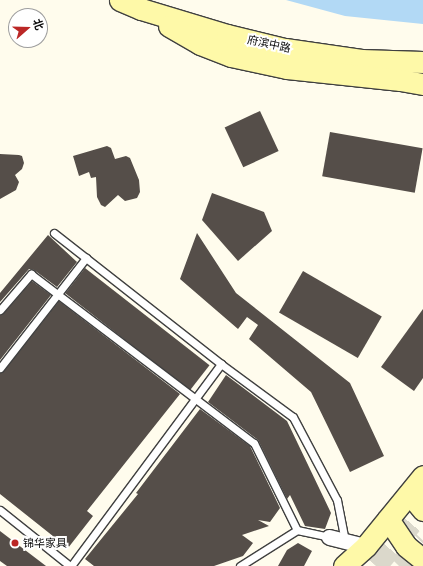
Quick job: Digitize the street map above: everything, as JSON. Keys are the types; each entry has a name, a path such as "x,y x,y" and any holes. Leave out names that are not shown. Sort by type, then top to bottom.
{"street":[{"name":"府滨中路","path":"120,0 141,9 227,35 285,49 361,60 423,62"},
{"path":"141,9 204,21 262,36 316,45 382,52 423,52"},
{"path":"141,9 200,44 232,56 287,68 400,80 423,84"},
{"path":"419,482 418,504 423,510"},
{"path":"344,566 366,546 419,482"},
{"path":"388,519 406,546 423,560"},
{"path":"329,537 366,546"}],"lane":[{"path":"54,233 221,364 293,418 336,500 345,541"},
{"path":"0,368 59,295 86,258"},
{"path":"0,310 31,274 195,400 254,443 297,530"},
{"path":"0,510 70,566 221,364"},
{"path":"240,566 297,530 329,537"}],"water":[{"path":"286,0 423,0 423,24 345,16"}],"building":[{"path":"260,111 279,151 243,167 225,127"},
{"path":"330,132 423,148 415,193 322,176"},
{"path":"107,146 111,148 115,159 126,156 130,158 139,180 140,192 137,198 125,201 118,195 105,207 101,205 97,197 96,177 91,178 89,172 79,176 73,156"},
{"path":"0,154 22,156 24,163 22,169 15,175 19,182 16,190 0,199"},
{"path":"212,193 264,212 272,231 238,261 202,220"},
{"path":"197,233 236,293 350,383 384,456 350,472 311,392 249,339 258,325 247,317 238,329 180,279"},
{"path":"48,235 77,262 57,287 34,270 29,269 0,302 0,293"},
{"path":"85,268 210,365 190,390 65,293"},
{"path":"303,271 382,316 358,358 279,313"},
{"path":"32,281 51,295 0,360 0,315 4,313"},
{"path":"59,301 180,394 87,511 93,516 68,548 0,494 0,373 4,371"},
{"path":"423,309 423,378 414,391 381,367"},
{"path":"226,375 287,421 331,513 325,529 305,526 290,495 287,499 258,440 208,402"},
{"path":"200,409 250,446 280,508 270,522 258,520 269,526 242,535 253,543 243,556 214,566 94,566 85,559 138,494 136,493"},
{"path":"0,531 46,566 7,566 0,561"},
{"path":"298,543 312,551 304,566 278,566 287,550"}],"tunnel":[{"path":"376,566 423,510"},
{"path":"399,566 423,541"}],"place":[{"name":"锦华家具","path":"15,543"}]}
